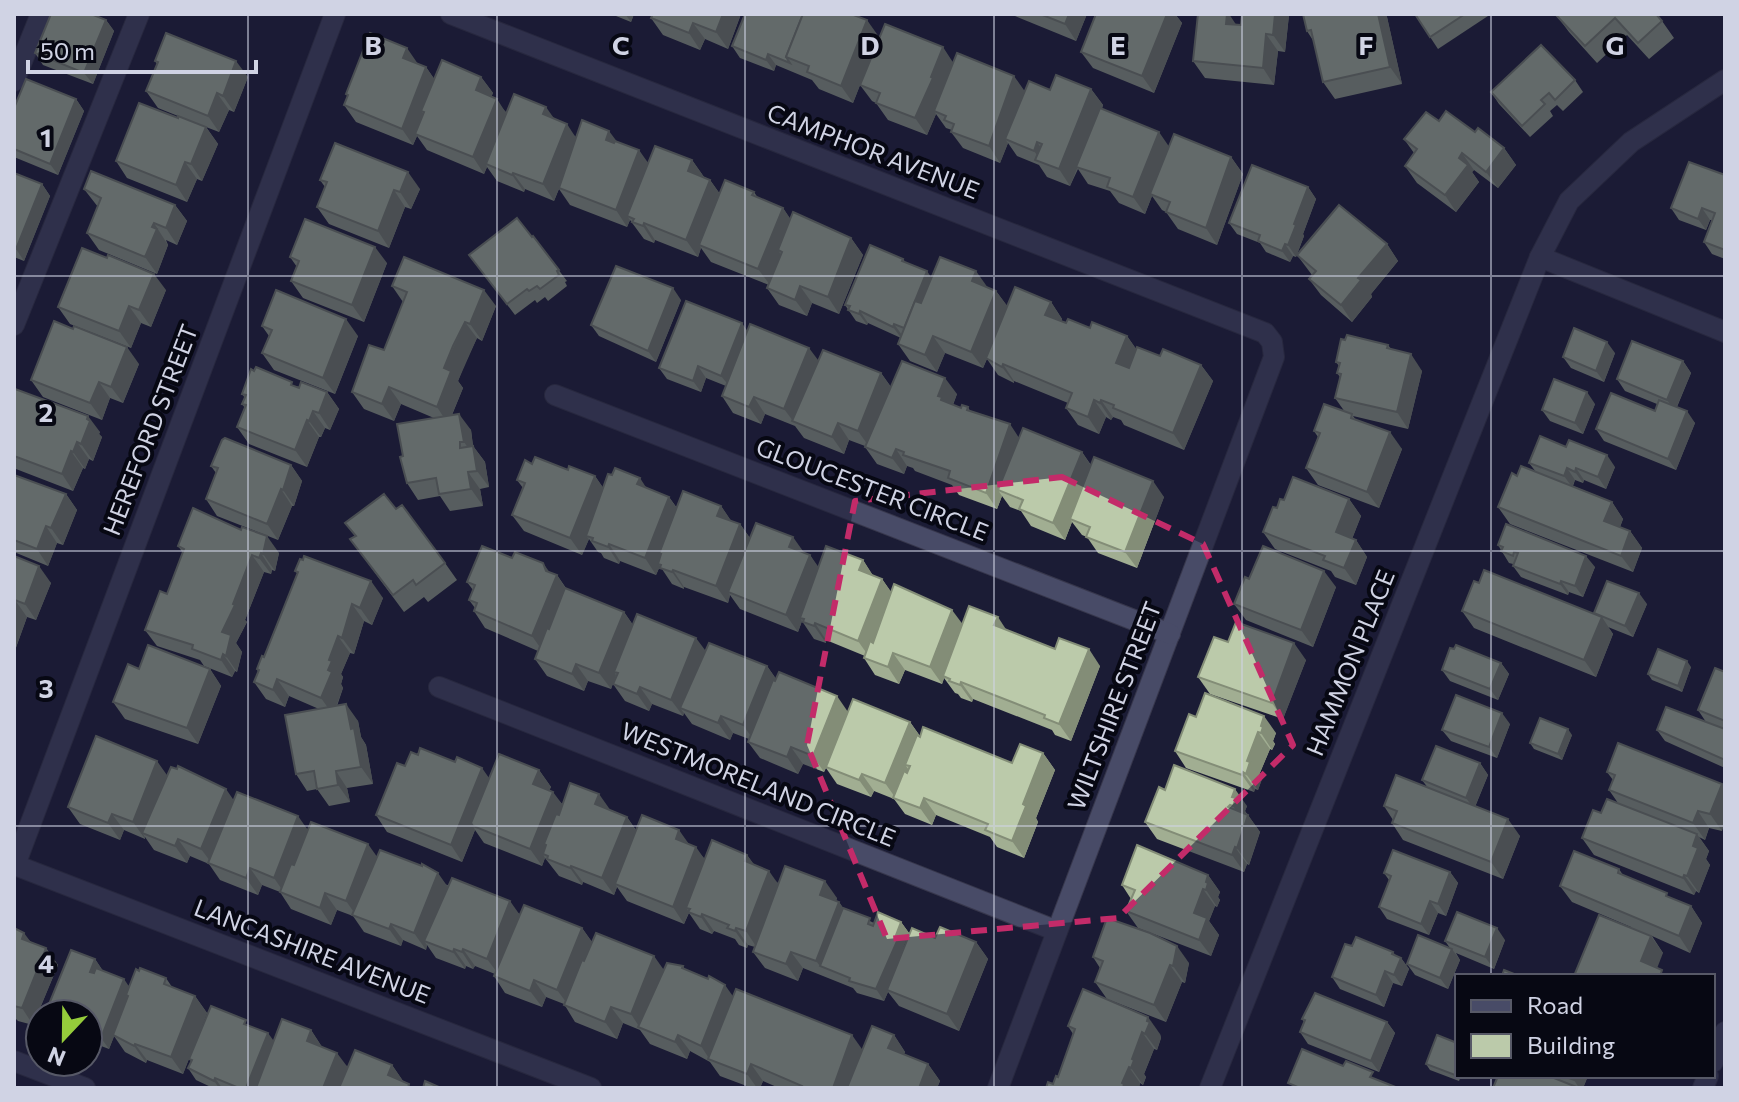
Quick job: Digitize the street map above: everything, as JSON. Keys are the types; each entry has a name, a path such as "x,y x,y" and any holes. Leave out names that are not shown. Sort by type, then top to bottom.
{"street":[{"path":"14,81 41,14"},
{"path":"14,325 139,14"},
{"name":"HEREFORD STREET","path":"15,865 335,14"},
{"name":"CAMPHOR AVENUE","path":"451,14 1265,333 1272,342"},
{"name":"HAMMON PLACE","path":"1210,1088 1540,257 1569,201 1631,142 1725,80"},
{"path":"1540,257 1725,332"},
{"name":"WILTSHIRE STREET","path":"998,1088 1274,357 1272,342"},
{"name":"GLOUCESTER CIRCLE","path":"555,395 1170,634"},
{"name":"WESTMORELAND CIRCLE","path":"439,687 1057,931"},
{"name":"LANCASHIRE AVENUE","path":"15,865 591,1088"},
{"path":"1715,1057 1725,1032"},
{"path":"14,1061 85,1088"}],"highlighted area":[{"path":"1062,477 1203,544 1293,745 1118,918 887,939 807,745 855,501"}],"building":[{"path":"51,14 91,14 106,20 84,73 35,53"},
{"path":"653,14 723,14 716,32 693,23 689,33 651,18"},
{"path":"745,14 803,14 786,57 790,63 768,54 766,60 732,46"},
{"path":"803,14 851,14 867,20 841,86 807,72 809,66 786,57"},
{"path":"1040,14 1069,14 1065,24"},
{"path":"1096,14 1167,14 1142,76 1081,52"},
{"path":"1198,14 1227,14 1226,24 1241,25 1242,14 1275,14 1273,35 1266,34 1263,68 1193,61"},
{"path":"1303,14 1378,14 1390,67 1323,82 1311,30 1307,31"},
{"path":"1415,14 1465,14 1430,37"},
{"path":"1656,14 1662,21 1638,43 1615,18 1585,46 1557,16"},
{"path":"885,24 943,47 915,118 876,103 880,93 860,85"},
{"path":"166,33 236,61 223,96 217,93 208,116 146,91"},
{"path":"370,33 407,48 403,58 426,67 402,129 344,105"},
{"path":"1541,45 1575,80 1555,100 1549,93 1541,100 1545,104 1522,126 1491,92"},
{"path":"957,53 1014,76 989,146 951,132 954,124 934,111"},
{"path":"442,60 481,77 476,90 497,99 473,157 415,134"},
{"path":"1056,75 1091,89 1059,169 1035,160 1042,144 1037,142 1034,151 1005,139 1029,81 1050,90"},
{"path":"26,79 76,99 50,164 14,149 14,108"},
{"path":"514,94 546,107 543,114 567,124 543,184 486,164"},
{"path":"139,103 206,127 191,164 185,162 176,185 116,161"},
{"path":"1100,108 1159,132 1133,197 1107,187 1110,178 1076,167"},
{"path":"1446,111 1475,132 1478,128 1504,148 1486,172 1462,153 1459,158 1468,165 1445,195 1405,166 1417,149 1404,139 1426,112 1439,121"},
{"path":"582,120 609,131 606,140 639,150 616,210 559,188"},
{"path":"1174,134 1231,157 1206,228 1166,212 1170,202 1150,194"},
{"path":"335,143 408,172 400,192 394,190 378,231 317,207 327,182 320,180"},
{"path":"655,146 692,160 688,171 710,180 686,240 644,223 643,226 632,222 634,219 627,216"},
{"path":"1689,162 1725,175 1725,250 1704,242 1715,213 1702,208 1698,219 1671,208"},
{"path":"1252,165 1308,187 1288,245 1285,244 1282,251 1258,241 1260,235 1229,223"},
{"path":"91,171 175,205 166,228 154,223 152,227 157,229 145,257 87,233 101,198 84,189"},
{"path":"14,173 42,184 16,249 14,249"},
{"path":"725,180 783,208 758,269 699,245"},
{"path":"1339,205 1387,244 1358,278 1361,280 1341,305 1309,279 1316,271 1297,255"},
{"path":"793,212 851,238 828,297 800,286 795,300 767,288 782,252 778,250"},
{"path":"517,218 559,270 559,275 540,289 537,286 529,291 527,289 507,304 469,255"},
{"path":"305,219 375,247 352,305 291,281 299,261 290,257"},
{"path":"870,245 927,271 904,328 894,324 893,327 860,311 859,314 848,310 850,306 845,305"},
{"path":"82,248 154,274 139,310 129,306 119,331 58,307"},
{"path":"404,257 484,290 470,324 465,322 444,368 451,371 437,407 389,387 382,404 352,392 369,345 384,350 407,292 392,286"},
{"path":"940,257 976,271 972,281 996,291 971,352 933,336 925,355 898,344 915,301 921,303"},
{"path":"616,266 673,288 648,351 591,325"},
{"path":"1015,287 1051,302 1045,315 1066,323 1068,319 1090,328 1092,322 1127,336 1116,363 1129,368 1137,347 1160,356 1163,349 1201,365 1173,433 1101,400 1100,403 1094,400 1088,417 1066,408 1072,393 986,358"},
{"path":"276,290 346,319 323,378 262,353 272,330 262,326"},
{"path":"686,301 742,323 721,376 698,366 693,381 659,368"},
{"path":"54,321 127,347 111,387 99,382 90,403 31,380"},
{"path":"750,324 809,348 784,409 754,397 749,407 722,396"},
{"path":"1574,328 1607,342 1596,371 1563,357"},
{"path":"1347,335 1411,354 1397,412 1335,398 1341,374 1337,373 1340,363 1336,362 1341,339 1345,340"},
{"path":"1632,341 1683,361 1667,400 1617,379"},
{"path":"823,350 881,373 858,431 838,423 832,437 792,421"},
{"path":"902,361 945,378 938,396 942,397 941,400 1010,424 986,493 948,478 950,471 903,455 904,452 896,449 892,458 865,447"},
{"path":"256,367 299,388 301,382 327,392 319,413 313,411 307,420 295,450 237,427 246,405 242,404 246,395 242,394 251,369 254,371"},
{"path":"1554,379 1587,392 1575,423 1542,410"},
{"path":"15,389 88,416 90,421 81,444 77,442 71,451 62,474 14,456"},
{"path":"1611,393 1655,411 1659,400 1687,411 1668,459 1596,429"},
{"path":"1324,404 1390,432 1367,492 1306,468 1320,433 1314,431"},
{"path":"459,414 464,442 460,442 460,448 473,446 477,471 468,472 471,489 439,494 436,478 407,483 400,457 403,456 397,424"},
{"path":"1023,428 1082,452 1053,523 1019,509 1023,500 998,490"},
{"path":"1540,436 1566,447 1569,440 1607,455 1598,477 1576,468 1575,472 1567,468 1564,476 1529,463"},
{"path":"225,438 291,465 267,524 206,499 218,468 211,466"},
{"path":"535,457 568,470 569,466 595,476 570,538 512,515 525,483 517,480 525,460 532,464"},
{"path":"1094,457 1153,481 1125,552 1086,537 1090,527 1070,519"},
{"path":"1521,466 1612,502 1604,521 1630,531 1621,556 1498,507 1512,473 1517,476"},
{"path":"615,468 640,478 637,484 669,497 645,558 609,544 608,547 586,536 608,474 612,475"},
{"path":"14,475 66,494 51,528 46,526 37,549 14,540"},
{"path":"1293,477 1349,499 1336,532 1356,540 1344,568 1323,560 1325,556 1263,532 1273,507 1277,508 1280,499 1284,500"},
{"path":"683,491 721,506 717,516 740,524 716,586 660,568 658,564"},
{"path":"384,494 396,509 402,505 445,563 416,585 413,580 393,595 350,539 356,536 345,523"},
{"path":"193,508 241,530 242,527 267,536 263,554 259,558 252,555 222,632 231,635 226,656 223,654 221,660 192,649 193,645 145,630 160,591 167,594 184,549 178,546"},
{"path":"756,523 793,537 789,547 810,555 786,615 728,592"},
{"path":"1506,524 1586,556 1575,586 1561,581 1560,584 1513,566 1518,553 1514,552 1513,556 1501,551 1503,547 1498,545"},
{"path":"482,546 512,558 515,552 543,563 546,571 557,575 532,636 474,611 477,603 469,600 475,585 467,582"},
{"path":"826,546 863,560 859,570 882,579 858,641 815,623 814,626 803,622 804,619 800,618"},
{"path":"1263,546 1324,571 1301,630 1234,604"},
{"path":"14,556 39,566 25,604 14,602"},
{"path":"304,556 371,581 360,608 352,604 342,638 338,636 329,660 332,661 328,670 332,672 321,698 277,679 273,690 254,682 298,572 295,571"},
{"path":"1484,570 1602,617 1584,660 1462,611 1474,581 1479,583"},
{"path":"1607,581 1639,593 1625,626 1594,613"},
{"path":"894,584 952,610 930,667 893,653 888,667 864,658 870,641 873,643"},
{"path":"565,588 624,612 599,673 576,664 572,674 535,659"},
{"path":"969,606 998,617 994,625 1055,649 1059,638 1089,649 1059,724 1044,718 1045,715 961,682 960,685 949,681 943,676"},
{"path":"637,614 696,638 671,700 640,687 637,694 613,684 618,673 614,672"},
{"path":"1236,622 1294,643 1272,703 1198,677 1214,637 1228,642"},
{"path":"709,643 767,666 743,725 721,716 718,723 680,708"},
{"path":"148,645 210,669 187,728 113,702 128,664 139,669"},
{"path":"1456,645 1501,663 1490,689 1442,670 1450,648 1454,649"},
{"path":"1658,649 1687,661 1678,686 1648,674"},
{"path":"1715,668 1725,672 1725,721 1698,710"},
{"path":"779,672 837,696 813,756 791,747 787,757 748,742"},
{"path":"1205,693 1264,716 1261,733 1258,732 1247,761 1250,762 1246,774 1175,751 1189,714 1196,717"},
{"path":"1456,695 1502,713 1489,747 1442,730"},
{"path":"853,699 910,722 885,783 862,774 859,780 826,767"},
{"path":"346,704 361,767 336,771 338,785 317,789 314,771 296,774 285,715"},
{"path":"1666,707 1725,729 1725,760 1657,730"},
{"path":"1540,718 1568,729 1558,754 1530,743"},
{"path":"923,727 1012,763 1020,744 1043,753 1012,841 985,830 988,824 924,798 920,808 893,798 904,771 907,773 910,766 905,765"},
{"path":"96,736 157,761 133,822 112,814 108,823 68,807"},
{"path":"1618,743 1722,784 1710,814 1698,811 1693,823 1609,790 1615,775 1607,772"},
{"path":"1436,746 1480,763 1466,798 1422,780"},
{"path":"420,748 455,762 457,757 482,768 451,845 376,815 397,763 405,766 411,752 418,755"},
{"path":"499,754 539,770 533,784 553,792 530,849 471,823"},
{"path":"1174,765 1235,789 1233,806 1228,807 1248,815 1232,855 1145,822 1159,787 1165,790"},
{"path":"178,766 226,789 201,849 178,839 175,846 142,833 171,767 177,769"},
{"path":"1396,775 1508,819 1491,862 1392,823 1397,811 1384,806"},
{"path":"570,783 599,794 595,804 627,817 602,878 547,859 548,856 543,854 544,844 556,814 559,815"},
{"path":"237,792 298,816 274,878 250,868 246,878 208,863"},
{"path":"1607,799 1697,834 1693,846 1698,848 1687,876 1683,878 1582,838 1593,810 1601,813"},
{"path":"642,815 679,830 676,839 696,847 673,907 615,884"},
{"path":"311,822 368,844 346,901 325,893 320,908 280,892"},
{"path":"712,840 747,855 745,861 769,871 746,931 727,928 729,925 688,912 690,909 686,908"},
{"path":"1137,845 1208,875 1206,890 1203,889 1194,913 1207,918 1199,940 1126,911 1135,890 1122,885"},
{"path":"380,850 422,864 438,873 414,933 391,924 389,929 352,915"},
{"path":"1393,850 1450,872 1438,904 1430,901 1421,924 1379,907 1391,876 1384,873"},
{"path":"1574,851 1619,869 1618,873 1691,906 1679,936 1560,886"},
{"path":"785,866 825,881 820,895 839,902 816,961 791,952 786,964 753,952"},
{"path":"452,878 510,901 487,959 463,949 462,952 454,949 453,952 424,941"},
{"path":"524,905 582,928 557,990 534,980 530,991 494,976"},
{"path":"843,908 870,918 868,924 873,926 878,912 901,922 895,938 898,939 876,989 849,981 850,978 820,966"},
{"path":"1457,912 1497,928 1485,957 1445,941"},
{"path":"1599,915 1651,936 1641,961 1662,970 1661,974 1575,974"},
{"path":"1107,918 1177,946 1173,966 1170,965 1154,1005 1095,982 1103,961 1093,957"},
{"path":"940,927 976,942 947,1014 887,990 912,928 935,938"},
{"path":"14,928 24,933 22,939 46,948 22,1008 14,1006"},
{"path":"596,933 654,956 631,1014 611,1007 605,1022 564,1005"},
{"path":"1418,935 1452,949 1440,978 1407,964"},
{"path":"1356,937 1401,958 1394,975 1385,971 1376,995 1332,977 1345,944 1352,946"},
{"path":"71,950 95,959 90,972 94,973 96,968 124,979 104,1030 104,998 52,998"},
{"path":"667,963 683,966 725,985 701,1046 678,1035 675,1042 638,1027"},
{"path":"140,968 166,978 164,984 195,996 171,1057 134,1046 113,1035 136,969 139,971"},
{"path":"736,989 852,1035 833,1088 801,1088 751,1064 747,1074 708,1059"},
{"path":"1083,989 1148,1017 1147,1021 1150,1022 1145,1034 1142,1032 1131,1068 1122,1083 1123,1088 1046,1088 1048,1082 1053,1084 1058,1077 1075,1029 1068,1026"},
{"path":"1315,993 1387,1022 1371,1061 1300,1032 1305,1020 1302,1019"},
{"path":"211,1006 268,1033 246,1088 215,1078 214,1081 188,1068"},
{"path":"282,1019 311,1030 307,1041 337,1053 323,1088 256,1088"},
{"path":"872,1026 894,1035 888,1048 928,1064 919,1088 847,1088"},
{"path":"1437,1035 1455,1042 1455,1075 1426,1064"},
{"path":"1302,1049 1343,1066 1346,1061 1373,1072 1370,1077 1398,1088 1300,1088 1288,1083"},
{"path":"355,1050 392,1065 388,1075 409,1084 408,1088 339,1088"},
{"path":"1497,1078 1554,1078 1579,1088 1493,1088"},
{"path":"425,1081 441,1088 423,1088"}]}
